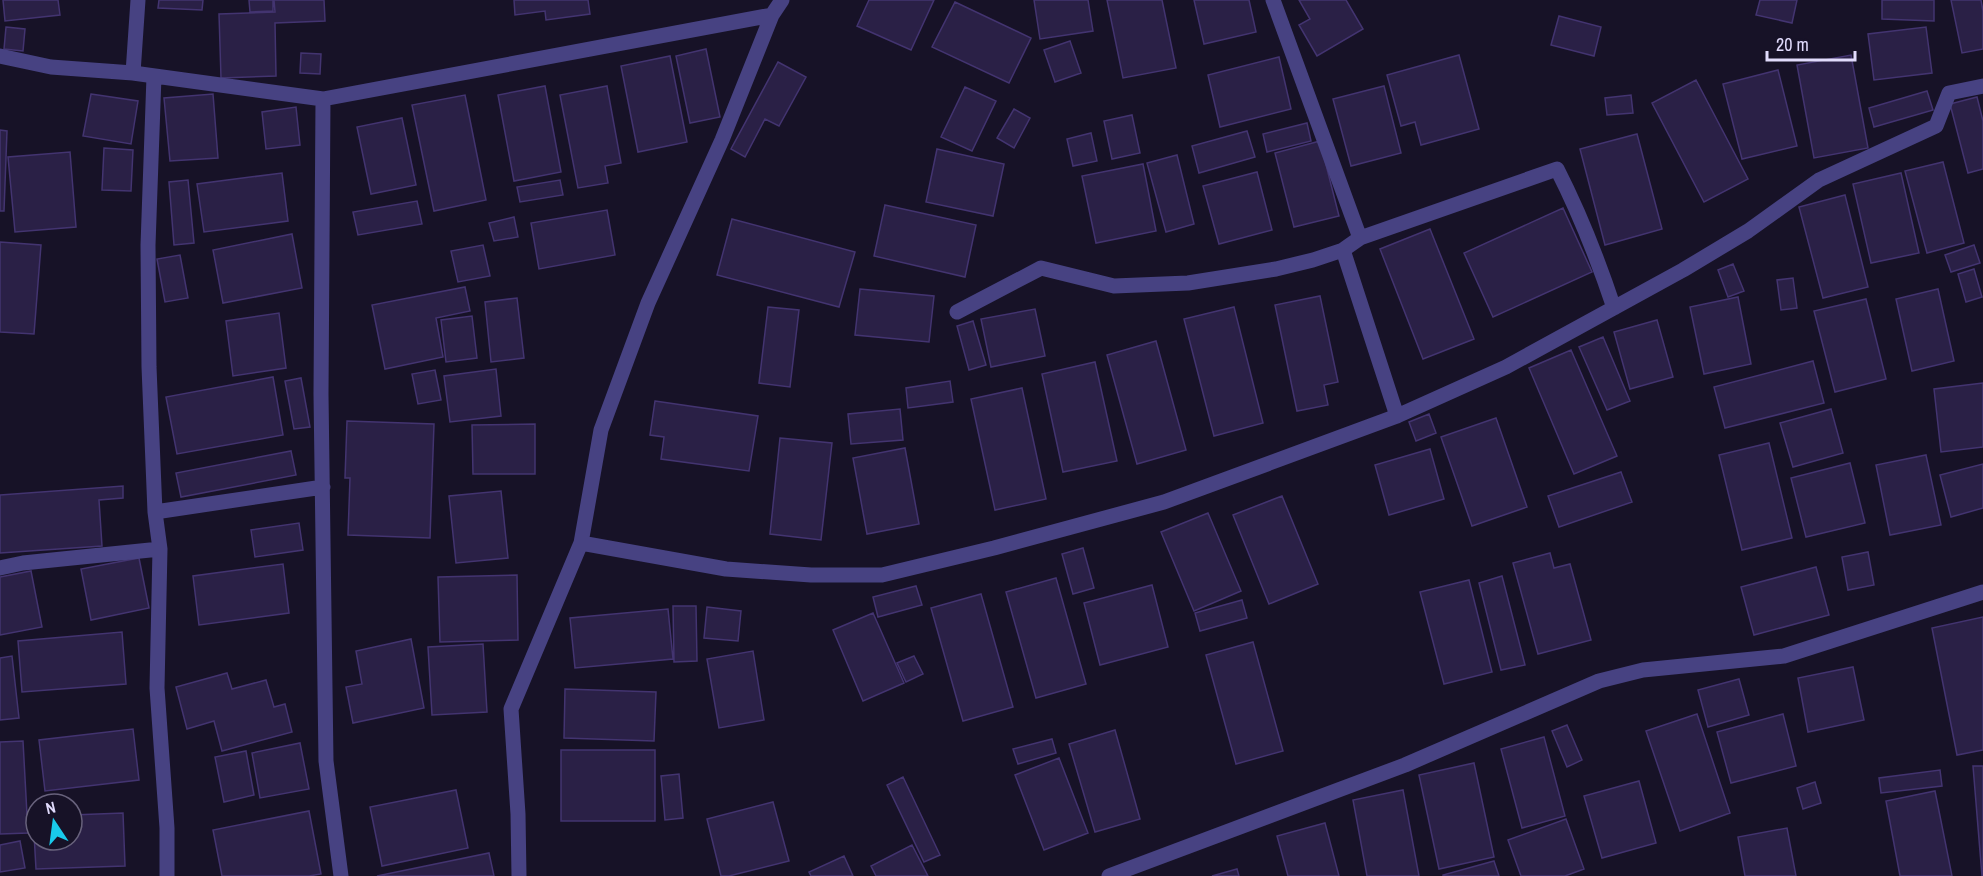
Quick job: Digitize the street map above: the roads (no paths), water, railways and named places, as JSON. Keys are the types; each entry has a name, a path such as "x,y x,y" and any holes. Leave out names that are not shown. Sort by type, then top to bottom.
{"street":[{"path":"133,73 138,0"},
{"path":"519,876 518,814 511,709 581,543 601,430 648,303 722,140 772,15 782,0"},
{"path":"1273,0 1360,238"},
{"path":"0,56 51,67 133,73 323,99 772,15"},
{"path":"154,76 148,256 149,368 155,512 160,549 157,688 167,828 166,876"},
{"path":"581,543 726,569 811,575 882,575 994,548 1164,502 1397,416 1506,367 1683,270 1748,231 1819,180 1936,126 1948,93 1983,86"},
{"path":"323,99 321,255 326,761 341,876"},
{"path":"957,312 1041,268 1114,286 1188,283 1313,260 1343,250 1360,238 1557,168 1577,207 1614,308"},
{"path":"1343,250 1397,416"},
{"path":"155,512 323,487"},
{"path":"0,568 23,563 160,549"},
{"path":"1109,876 1405,765 1599,681 1643,670 1784,656 1983,592"}]}
